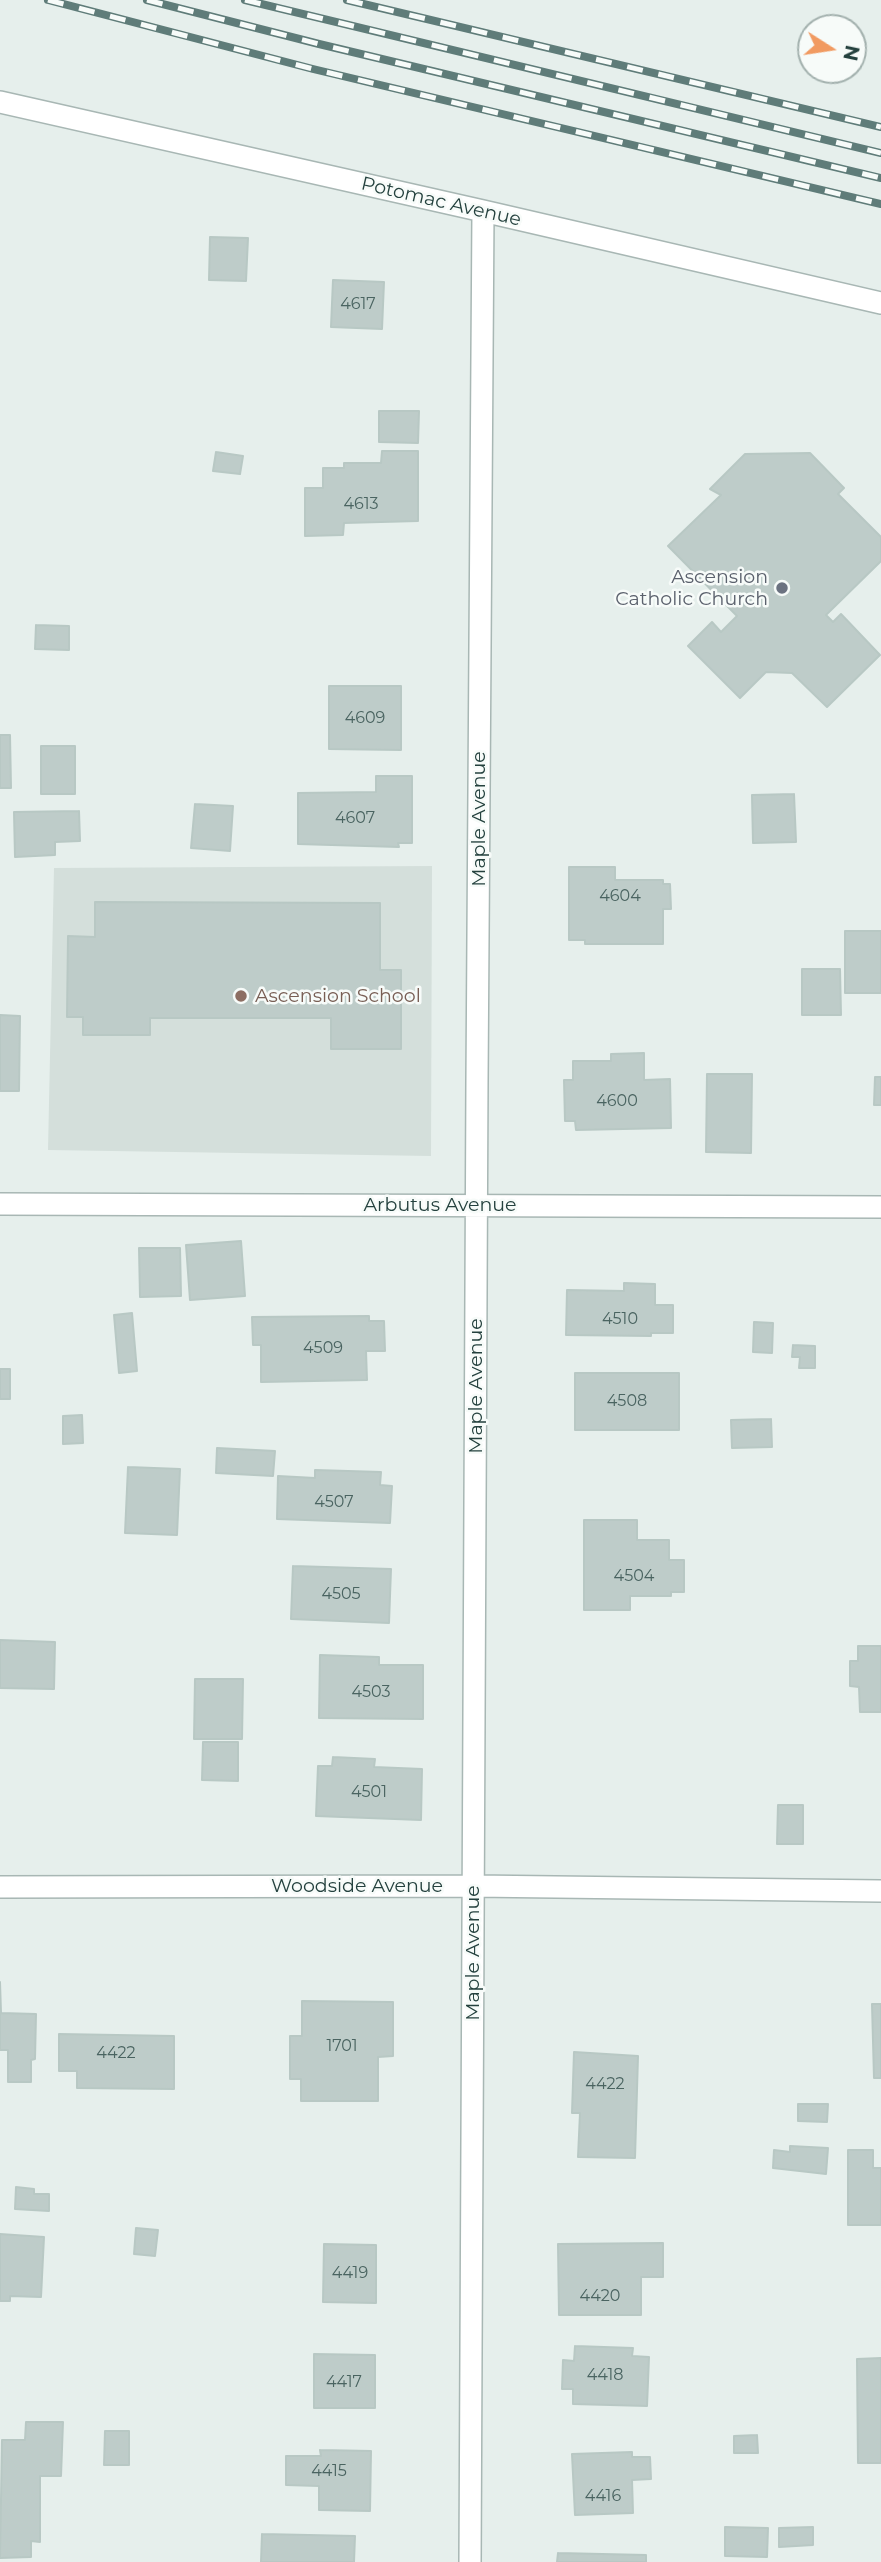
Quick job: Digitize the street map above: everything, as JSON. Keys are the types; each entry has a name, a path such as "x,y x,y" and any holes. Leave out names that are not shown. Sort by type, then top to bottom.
{"street":[{"name":"Potomac Avenue","path":"0,102 881,303"},
{"name":"Maple Avenue","path":"470,2562 483,211"},
{"name":"Arbutus Avenue","path":"0,1203 881,1207"},
{"name":"Woodside Avenue","path":"0,1887 474,1886 881,1891"}],"shaded area":[{"name":"Ascension School","path":"432,866 431,1156 48,1150 54,868"}],"building":[{"path":"210,237 248,238 246,281 209,280"},
{"path":"333,280 384,282 382,329 331,327"},
{"path":"379,411 419,411 418,443 379,442"},
{"path":"382,451 418,451 418,521 344,523 343,535 305,536 305,488 323,488 323,468 344,468 344,463 381,463"},
{"path":"216,452 243,456 240,474 213,471"},
{"name":"Ascension Catholic Church","path":"810,453 844,488 838,494 881,537 881,561 826,615 833,622 841,614 880,655 827,707 792,673 766,672 740,698 688,646 712,622 721,632 737,616 668,546 721,495 710,489 745,454"},
{"path":"36,625 69,626 69,650 35,649"},
{"path":"329,686 401,686 401,750 329,749"},
{"path":"0,735 10,735 11,788 0,788"},
{"path":"41,746 75,746 75,794 41,794"},
{"path":"376,776 412,776 412,843 398,843 399,847 298,844 298,793 376,792"},
{"path":"794,794 796,842 753,843 752,795"},
{"path":"195,804 233,806 230,851 191,848"},
{"path":"79,811 80,841 55,842 55,855 15,857 14,812"},
{"path":"569,867 615,867 615,880 663,880 663,884 670,884 671,909 663,909 663,944 585,944 585,940 569,940"},
{"path":"95,902 380,903 380,970 401,970 401,1049 331,1049 331,1018 150,1018 150,1035 83,1035 83,1017 67,1017 68,936 95,937"},
{"path":"845,931 881,931 881,993 845,993"},
{"path":"802,969 840,969 841,1015 802,1015"},
{"path":"0,1015 20,1016 19,1091 0,1091"},
{"path":"644,1053 644,1080 670,1079 671,1128 576,1130 575,1121 565,1121 564,1080 573,1080 573,1061 611,1061 611,1054"},
{"path":"707,1074 752,1074 751,1153 706,1152"},
{"path":"875,1077 881,1077 881,1105 874,1105"},
{"path":"241,1241 245,1296 190,1300 186,1245"},
{"path":"139,1248 180,1248 181,1296 140,1297"},
{"path":"624,1283 655,1284 655,1305 673,1305 673,1333 651,1333 651,1336 566,1335 567,1290 624,1291"},
{"path":"132,1313 137,1371 119,1373 114,1315"},
{"path":"369,1316 369,1321 384,1321 385,1351 366,1351 367,1380 261,1382 261,1345 253,1345 252,1317"},
{"path":"754,1322 773,1323 772,1353 753,1352"},
{"path":"793,1345 815,1346 815,1368 799,1368 800,1357 792,1357"},
{"path":"0,1369 10,1369 10,1399 0,1399"},
{"path":"575,1373 679,1373 679,1430 575,1430"},
{"path":"82,1415 83,1443 63,1444 63,1416"},
{"path":"771,1419 772,1447 732,1448 731,1420"},
{"path":"217,1448 275,1451 273,1476 216,1473"},
{"path":"128,1467 180,1469 177,1535 125,1533"},
{"path":"315,1470 381,1472 380,1485 392,1486 390,1523 277,1519 278,1476 315,1478"},
{"path":"584,1520 637,1520 637,1540 669,1540 669,1560 684,1560 684,1592 671,1592 671,1596 630,1596 630,1610 584,1610"},
{"path":"293,1566 391,1569 389,1623 291,1619"},
{"path":"0,1640 55,1642 54,1689 0,1688"},
{"path":"858,1646 881,1646 881,1712 860,1712 859,1687 850,1686 850,1661 858,1661"},
{"path":"320,1655 379,1657 379,1665 423,1665 423,1719 319,1718"},
{"path":"195,1679 243,1679 242,1739 194,1739"},
{"path":"203,1742 238,1742 238,1781 202,1780"},
{"path":"333,1757 375,1759 374,1767 422,1769 421,1820 316,1816 318,1766 332,1766"},
{"path":"778,1805 803,1805 803,1844 777,1844"},
{"path":"0,1982 1,2013 36,2014 35,2059 31,2060 31,2082 8,2082 8,2050 0,2050"},
{"path":"302,2001 393,2002 393,2056 378,2057 378,2101 301,2101 301,2079 290,2079 290,2036 302,2036"},
{"path":"872,2004 881,2004 881,2078 874,2078"},
{"path":"59,2034 174,2036 174,2089 77,2088 77,2071 59,2071"},
{"path":"574,2052 638,2056 635,2158 578,2157 580,2113 572,2113"},
{"path":"798,2104 828,2104 827,2122 798,2121"},
{"path":"790,2146 828,2148 826,2174 773,2168 774,2150 790,2152"},
{"path":"848,2150 873,2150 873,2168 881,2168 881,2225 848,2225"},
{"path":"16,2187 34,2189 34,2194 49,2194 49,2211 15,2209"},
{"path":"136,2228 158,2230 155,2256 134,2254"},
{"path":"0,2234 44,2237 41,2297 10,2296 10,2301 0,2301"},
{"path":"663,2243 663,2277 641,2277 641,2315 559,2315 558,2244"},
{"path":"324,2244 376,2245 376,2303 323,2302"},
{"path":"575,2346 633,2348 632,2356 649,2357 647,2406 573,2404 573,2389 562,2389 563,2360 574,2361"},
{"path":"314,2354 375,2355 375,2408 314,2408"},
{"path":"881,2358 881,2463 858,2463 857,2359"},
{"path":"26,2422 63,2422 61,2476 40,2476 40,2542 31,2541 31,2557 0,2558 2,2440 25,2440"},
{"path":"105,2431 129,2431 129,2465 104,2465"},
{"path":"757,2435 758,2453 734,2453 734,2436"},
{"path":"320,2450 371,2451 370,2511 319,2510 319,2486 286,2485 286,2456 321,2456"},
{"path":"632,2452 632,2457 650,2457 651,2479 632,2480 633,2513 575,2515 572,2454"},
{"path":"725,2527 768,2528 767,2557 725,2556"},
{"path":"813,2527 813,2545 779,2547 779,2528"},
{"path":"262,2534 355,2536 354,2562 261,2562"},
{"path":"558,2553 646,2555 646,2562 557,2562"}],"railway":[{"path":"48,0 313,69 881,204"},
{"path":"147,0 319,44 881,178"},
{"path":"245,0 881,153"},
{"path":"347,0 881,127"}],"place":[{"name":"Ascension Catholic Church","path":"782,588"},
{"name":"Ascension School","path":"241,996"}]}
